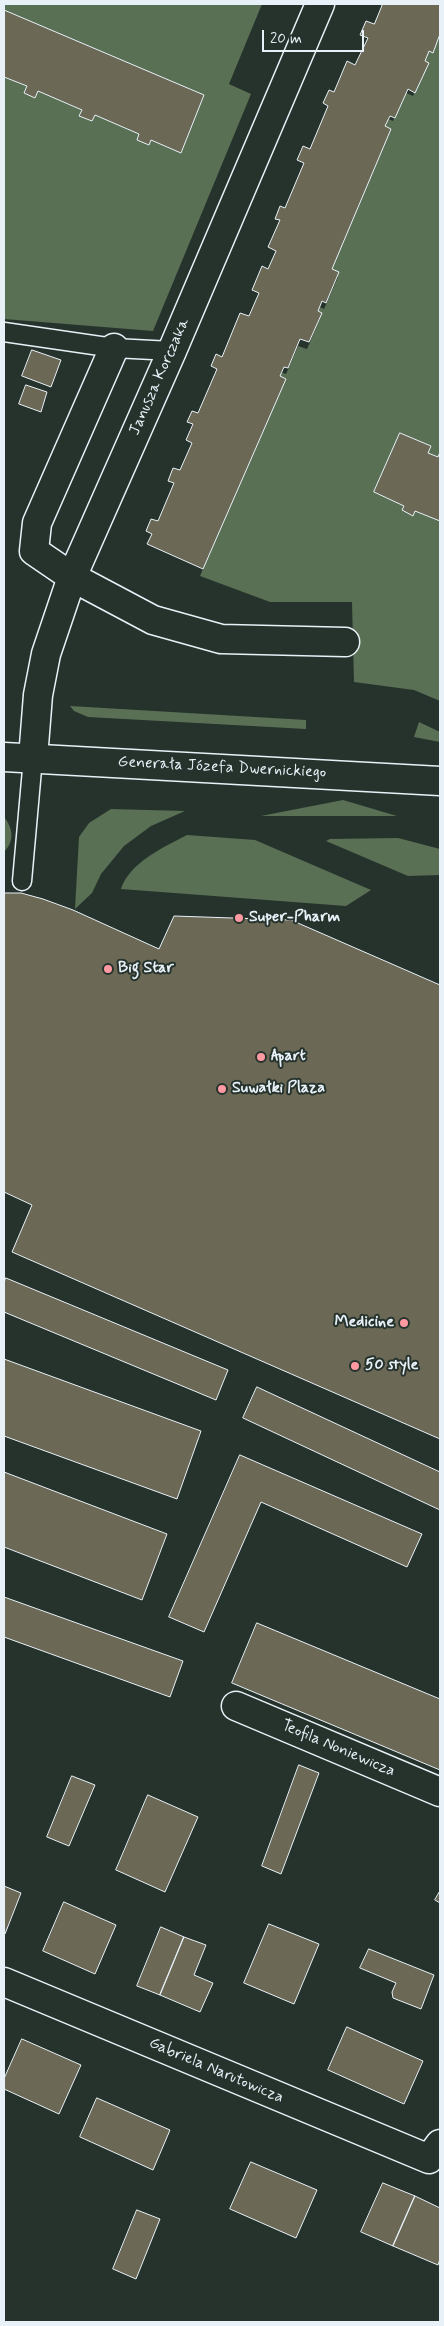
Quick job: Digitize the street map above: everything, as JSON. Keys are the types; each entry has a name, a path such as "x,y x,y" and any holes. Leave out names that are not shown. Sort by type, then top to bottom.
{"street":[{"name":"Janusza Korczaka","path":"34,758 38,695 46,654 72,577 172,351 320,4"},
{"path":"114,348 37,523 34,551 72,577 153,620 221,639 345,642"},
{"name":"Generała Józefa Dwernickiego","path":"4,757 440,782"},
{"name":"Teofila Noniewicza","path":"236,1706 440,1792"},
{"name":"Gabriela Narutowicza","path":"4,1982 435,2152"}],"lane":[{"path":"4,332 114,348 172,351"},
{"path":"22,881 34,758"}],"green space":[{"path":"4,4 262,4 229,84 251,94 153,331 4,319"},
{"path":"440,27 440,701 414,690 354,682 352,602 270,602 200,576 281,385 275,382 280,372 286,374 298,346 307,349 320,318 314,315 318,306 324,309 338,277 329,272 386,118 393,121 406,93 413,96 426,66 420,63 425,50 429,52"},
{"path":"70,706 306,720 306,729 88,717 74,711"},
{"path":"419,722 440,732 440,742 414,737"},
{"path":"343,800 397,816 261,816"},
{"path":"111,809 185,811 151,826 124,846 101,874 92,893 75,909 79,837 89,823"},
{"path":"4,817 12,834 8,848 4,852"},
{"path":"187,835 255,840 371,890 346,906 121,889 131,871 139,864"},
{"path":"398,838 440,849 440,875 408,876 326,841 330,839"}],"building":[{"path":"383,4 440,4 440,34 433,53 429,51 425,61 429,63 415,93 408,89 395,118 390,116 385,126 391,129 332,269 339,272 326,303 322,301 318,311 322,313 309,342 300,339 288,368 284,367 280,376 286,379 203,569 147,544 152,534 146,531 151,519 158,521 174,483 168,481 173,468 180,470 192,443 186,440 193,424 187,422 192,411 198,413 217,369 211,366 216,354 222,357 240,313 249,316 259,293 252,290 262,266 268,269 276,251 268,247 280,220 275,219 280,206 285,208 304,163 297,160 303,146 310,149 328,106 323,103 329,90 334,92 347,61 355,65 368,38 360,35 366,21 374,24"},
{"path":"4,10 204,95 181,153 151,140 149,145 137,140 139,134 95,115 92,121 79,116 82,110 38,91 35,98 24,93 27,86 4,77"},
{"path":"32,350 61,360 51,387 22,376"},
{"path":"26,385 47,392 41,412 19,404"},
{"path":"400,433 431,446 428,453 438,457 440,452 440,521 415,511 413,516 402,510 404,506 374,492"},
{"name":"Suwałki Plaza","path":"4,893 21,893 43,899 73,910 159,949 174,916 291,920 440,985 440,1439 12,1252 32,1205 4,1192"},
{"path":"6,1278 228,1370 216,1400 4,1312 4,1283"},
{"path":"4,1359 201,1431 177,1499 4,1436"},
{"path":"257,1387 440,1472 440,1510 243,1418"},
{"path":"240,1455 422,1534 407,1567 261,1502 204,1632 169,1617"},
{"path":"4,1472 167,1534 142,1600 4,1547"},
{"path":"4,1597 183,1661 170,1697 4,1637"},
{"path":"257,1623 440,1699 440,1770 232,1683"},
{"path":"299,1765 319,1773 281,1874 262,1866"},
{"path":"72,1776 95,1785 69,1846 47,1837"},
{"path":"148,1795 198,1817 165,1892 116,1870"},
{"path":"4,1886 21,1893 5,1934 4,1933"},
{"path":"440,1891 440,1903 435,1900"},
{"path":"64,1902 116,1925 95,1974 43,1951"},
{"path":"269,1924 319,1944 294,2004 244,1983"},
{"path":"161,1927 184,1937 160,1995 137,1986"},
{"path":"184,1937 206,1945 194,1975 213,1983 200,2012 160,1995"},
{"path":"369,1949 434,1975 421,2009 393,1998 392,1992 396,1983 360,1968"},
{"path":"347,2027 423,2061 404,2104 328,2070"},
{"path":"22,2039 81,2065 59,2114 4,2089 4,2079"},
{"path":"97,2098 170,2130 153,2170 80,2137"},
{"path":"251,2162 317,2190 296,2238 230,2209"},
{"path":"383,2183 415,2196 393,2246 361,2232"},
{"path":"415,2196 440,2208 440,2259 438,2265 393,2246"},
{"path":"137,2210 160,2219 136,2279 113,2269"}],"place":[{"name":"Super-Pharm","path":"239,918"},
{"name":"Big Star","path":"108,969"},
{"name":"Apart","path":"261,1057"},
{"name":"Suwałki Plaza","path":"222,1089"},
{"name":"Medicine","path":"404,1323"},
{"name":"50 style","path":"355,1366"}]}
